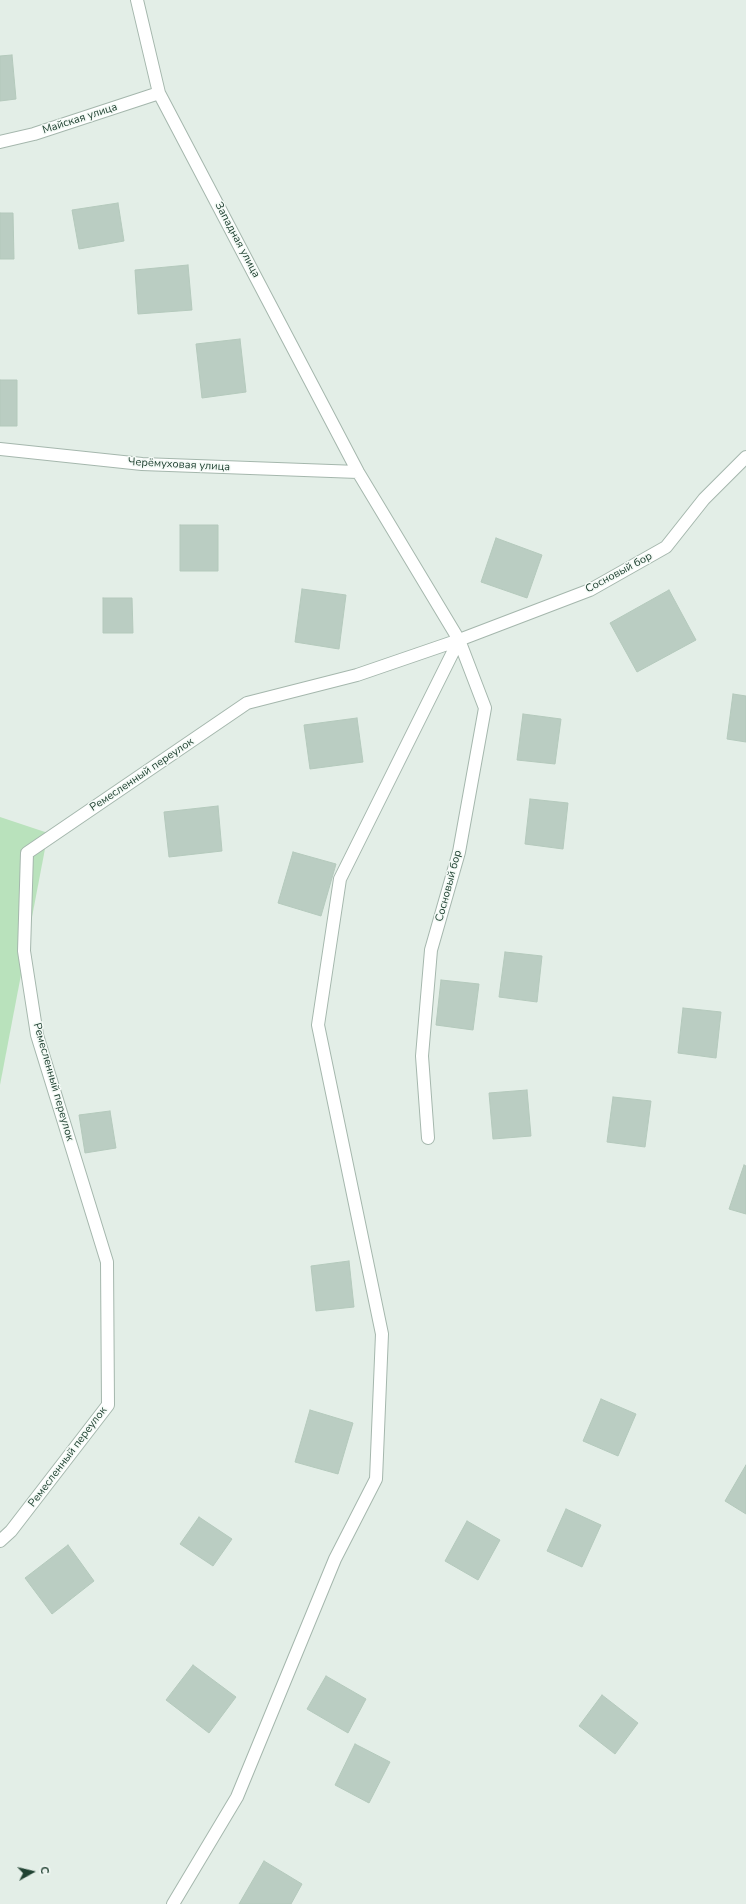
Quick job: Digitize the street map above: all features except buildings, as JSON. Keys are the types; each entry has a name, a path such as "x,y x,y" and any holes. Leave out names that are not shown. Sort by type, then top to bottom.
{"street":[{"name":"Западная улица","path":"137,0 159,93 358,472"},
{"name":"Майская улица","path":"0,142 34,134 159,93"},
{"name":"Черёмуховая улица","path":"0,449 142,464 358,472"},
{"name":"Сосновый бор","path":"459,640 590,590 666,547 704,499 746,457"},
{"name":"Сосновый бор","path":"358,472 459,640 485,708 459,852 431,950 422,1056 428,1138"},
{"name":"Ремесленный переулок","path":"0,1540 11,1531 108,1405 107,1262 37,1035 24,951 27,853 247,703 357,675 459,640"},
{"path":"173,1904 237,1797 335,1559 376,1479 382,1334 318,1025 340,879 459,640"}],"green space":[{"path":"0,817 48,833 0,1085"}]}
